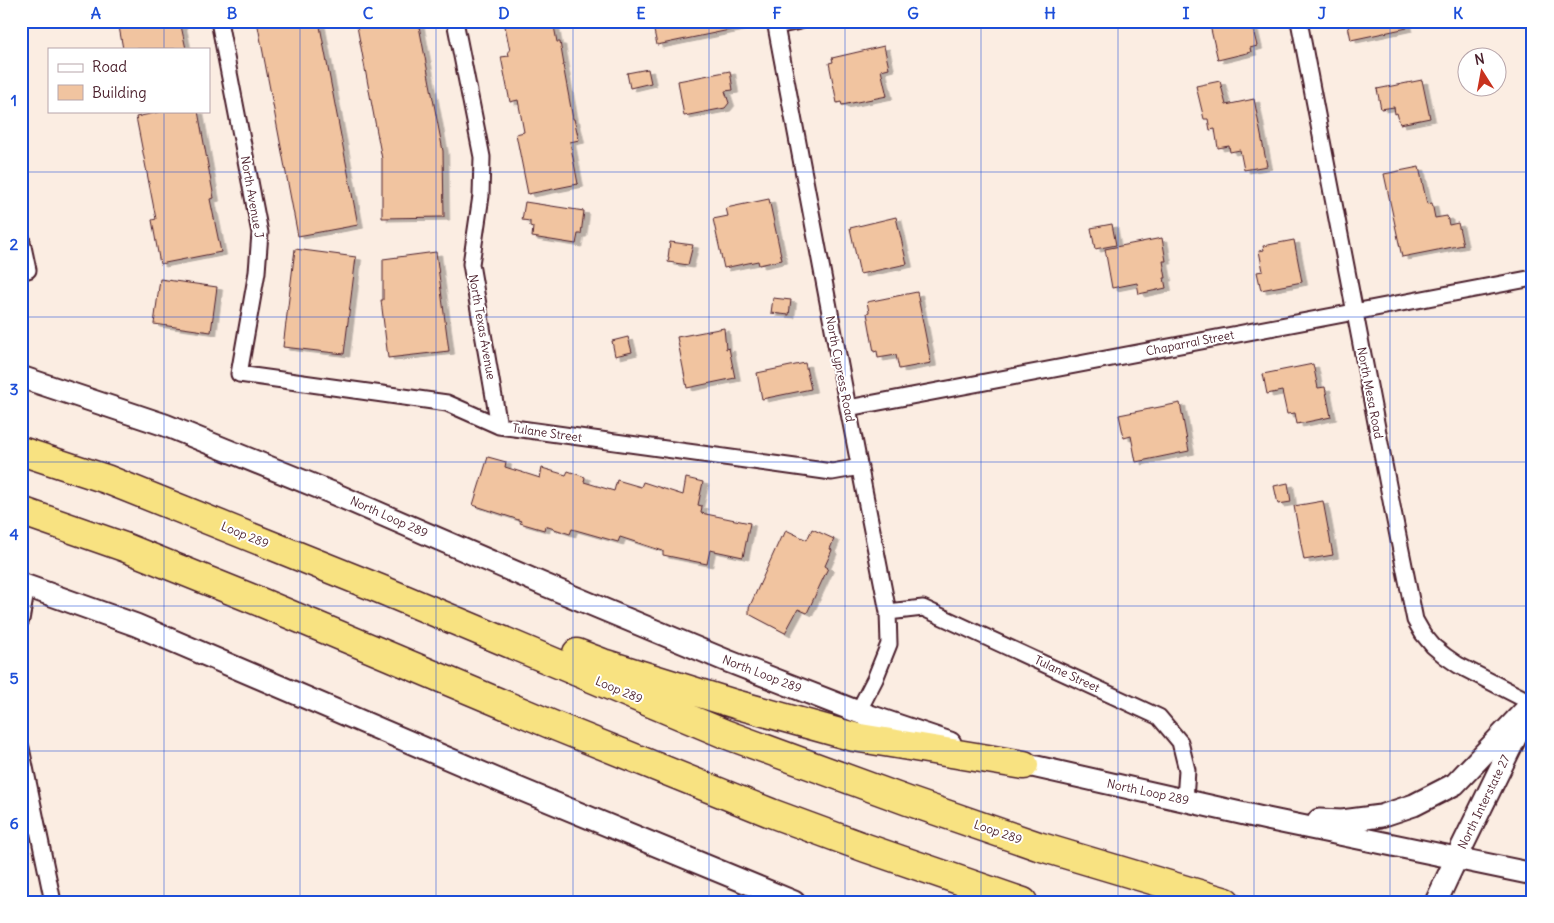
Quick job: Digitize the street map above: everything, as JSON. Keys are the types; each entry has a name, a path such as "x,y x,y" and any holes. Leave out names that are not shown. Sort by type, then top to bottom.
{"highway":[{"name":"Loop 289","path":"21,451 106,479 380,589 628,694 744,740 908,801 1038,846 1226,902"},
{"path":"21,511 124,548 253,599 555,726 753,806 866,848 1023,902"},
{"path":"380,589 514,627 603,663 735,704 845,734 1024,765"}],"main road":[{"name":"North Loop 289","path":"21,377 174,429 330,492 725,660 914,732 1024,765 1533,874"},
{"path":"24,585 136,625 780,899"},
{"path":"1267,818 1342,821 1381,816 1414,805 1455,784 1533,703"},
{"name":"North Interstate 27","path":"1436,902 1533,703"}],"street":[{"name":"North Avenue J","path":"219,21 260,233 257,272 239,374"},
{"name":"North Texas Avenue","path":"455,21 482,157 481,196 471,264 499,426"},
{"path":"775,24 800,21"},
{"name":"North Mesa Road","path":"1299,21 1415,620 1423,634 1445,656 1458,665 1533,703"},
{"name":"North Cypress Road","path":"775,24 888,612 889,644 875,679 858,712"},
{"path":"21,237 28,270"},
{"name":"Chaparral Street","path":"848,408 1533,278"},
{"name":"Tulane Street","path":"239,374 447,403 499,426 832,472 860,467"},
{"path":"21,620 24,585"},
{"name":"Tulane Street","path":"888,612 924,608 1159,717 1180,742 1187,770 1185,800"},
{"path":"21,748 52,902"}],"building":[{"path":"118,21 180,21 186,48 123,48"},
{"path":"257,21 319,21 358,225 298,236"},
{"path":"356,21 418,21 443,151 444,217 382,218 382,159"},
{"path":"504,21 553,21 557,42 560,42 573,119 579,140 570,142 578,184 528,194 516,134 524,132 518,100 510,102 501,57 509,56 508,51 510,51"},
{"path":"652,21 738,21 739,28 657,45"},
{"path":"1209,21 1251,21 1257,46 1250,48 1251,52 1218,60"},
{"path":"1347,21 1406,21 1407,28 1351,40"},
{"path":"884,46 889,68 881,70 887,96 842,105 841,102 837,103 829,63 833,62 832,58"},
{"path":"648,69 651,83 630,88 627,73"},
{"path":"730,71 733,90 725,91 729,103 725,108 684,116 678,81"},
{"path":"1422,80 1430,118 1400,124 1394,107 1381,109 1377,89"},
{"path":"1220,81 1226,105 1254,99 1267,166 1244,170 1240,150 1230,152 1229,146 1218,148 1215,129 1210,130 1208,119 1204,119 1196,86"},
{"path":"159,112 198,112 214,198 210,199 221,252 160,264 152,220 156,219 136,117"},
{"path":"1419,167 1427,204 1432,203 1435,218 1447,216 1449,225 1458,223 1463,245 1402,257 1384,174"},
{"path":"769,199 782,260 759,265 758,261 724,268 713,219 728,216 726,208"},
{"path":"525,202 584,211 581,234 578,234 576,244 532,237 533,227 530,226 530,221 522,220"},
{"path":"896,217 907,264 860,274 850,228"},
{"path":"1112,224 1116,245 1095,249 1091,228"},
{"path":"1162,238 1166,261 1163,261 1166,288 1139,294 1137,283 1112,288 1105,249"},
{"path":"1294,240 1302,282 1261,290 1257,272 1263,271 1259,251 1264,250 1263,246"},
{"path":"670,242 693,245 688,265 668,262"},
{"path":"295,249 356,257 344,354 283,347"},
{"path":"436,252 449,351 388,358 381,300 383,300 383,259"},
{"path":"160,279 217,287 211,332 154,324"},
{"path":"917,292 931,363 899,369 896,355 878,358 877,351 874,352 867,313 869,312 867,302"},
{"path":"773,298 791,300 789,315 771,313"},
{"path":"724,328 726,349 729,348 735,378 687,388 677,337"},
{"path":"628,337 632,352 615,356 612,341"},
{"path":"805,363 811,389 762,399 757,373"},
{"path":"1313,364 1318,388 1325,387 1331,417 1297,424 1295,413 1287,414 1282,391 1267,394 1263,374"},
{"path":"1180,403 1189,451 1136,462 1131,436 1124,438 1119,415"},
{"path":"488,457 506,462 505,467 540,478 542,468 566,475 568,471 585,477 584,482 614,491 617,480 641,487 643,482 683,495 686,478 703,482 698,505 702,506 701,513 750,523 743,557 710,550 707,564 663,555 663,551 620,537 618,542 572,529 570,534 545,526 544,530 473,505"},
{"path":"1288,483 1291,502 1278,504 1274,486"},
{"path":"1323,501 1333,555 1304,560 1294,506"},
{"path":"812,529 834,539 830,549 832,550 825,566 828,568 807,613 798,609 785,633 749,614 749,608 781,537 783,537 786,530 807,540"}]}
